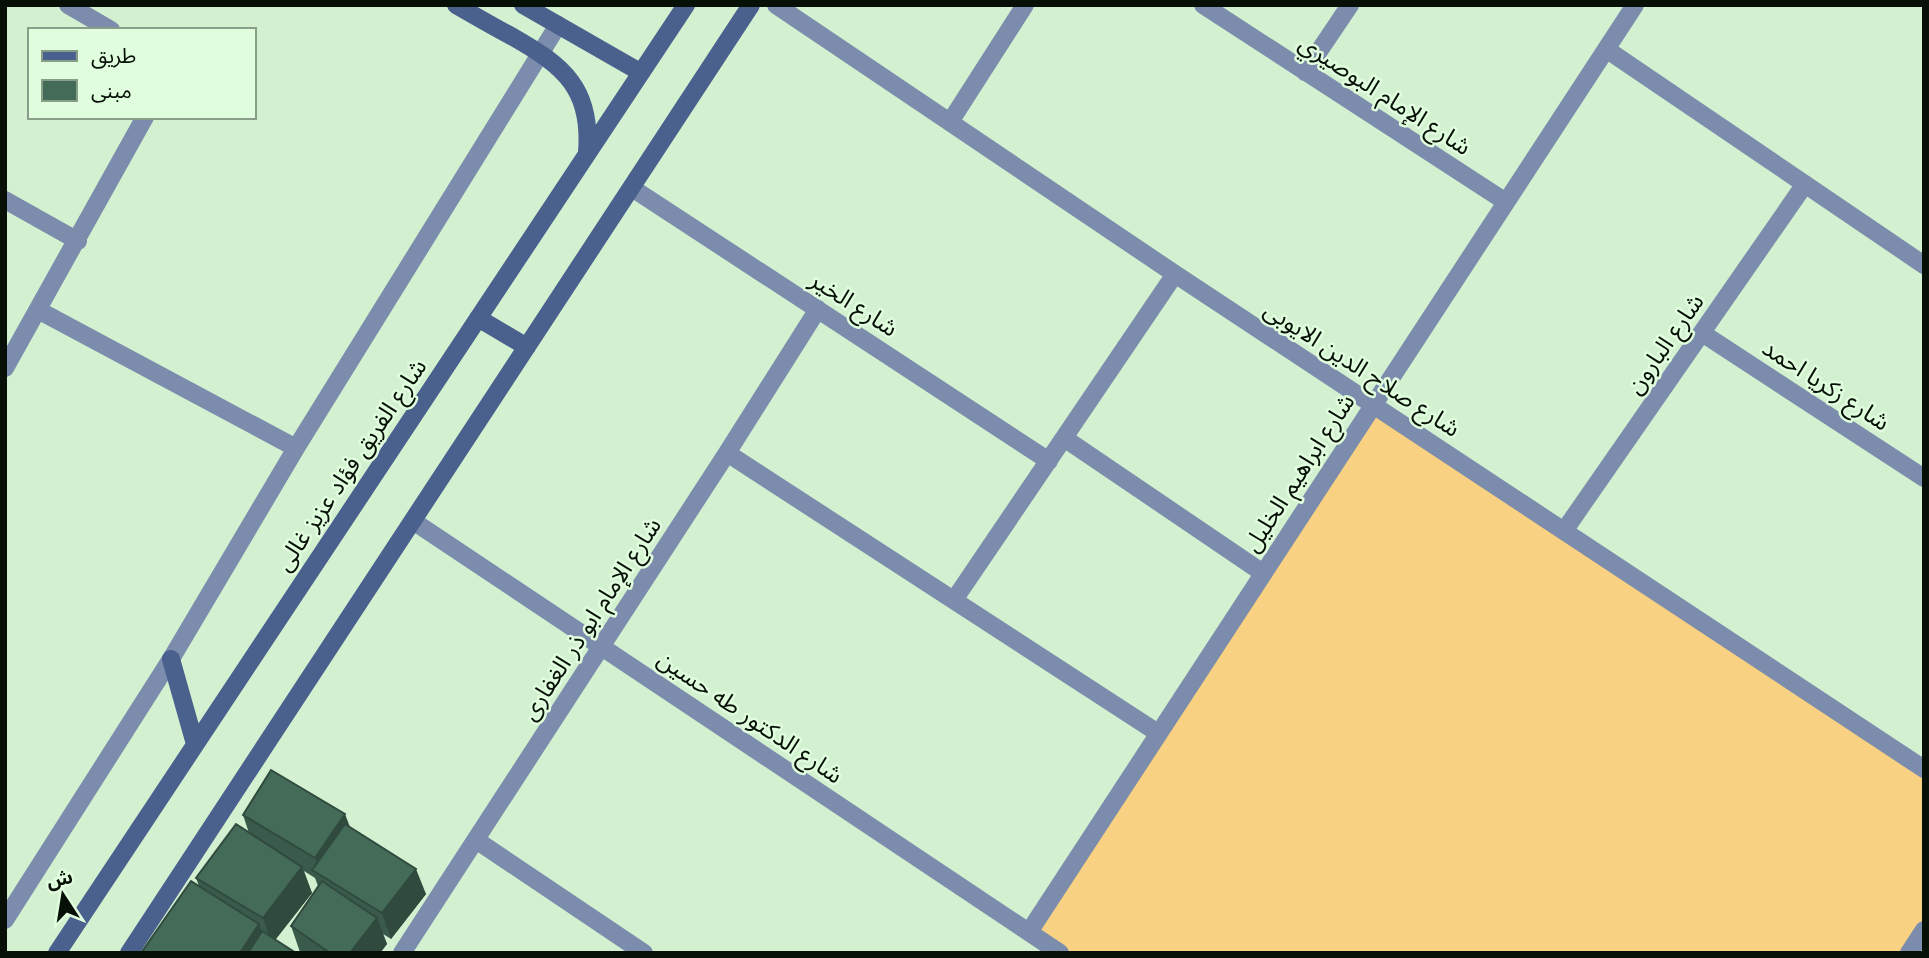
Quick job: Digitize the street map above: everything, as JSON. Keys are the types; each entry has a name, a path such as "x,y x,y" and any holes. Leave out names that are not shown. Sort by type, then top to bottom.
{"street":[{"path":"68,5 108,28"},
{"path":"456,5 541,52 564,71 573,83 587,117 586,154"},
{"path":"523,5 640,72"},
{"name":"شارع الفريق فؤاد عزيز غالى","path":"57,953 686,5"},
{"path":"129,953 751,5"},
{"name":"شارع صلاح الدين الايوبى","path":"776,5 1175,274 1924,769"},
{"path":"950,122 1025,5"},
{"name":"شارع الإمام البوصيري","path":"1203,5 1506,202"},
{"path":"1305,72 1350,5"},
{"name":"شارع ابراهيم الخليل","path":"1029,932 1635,5"},
{"path":"5,920 171,659 296,448 558,25"},
{"path":"1606,49 1924,265"},
{"path":"5,368 144,119"},
{"name":"شارع البارون","path":"1564,531 1805,184"},
{"name":"شارع الخير","path":"632,188 1049,461"},
{"path":"5,200 78,241"},
{"path":"954,600 1175,274"},
{"name":"شارع الإمام ابو ذر الغفارى","path":"402,953 818,309"},
{"path":"38,310 296,448"},
{"path":"478,318 527,347"},
{"name":"شارع زكريا احمد","path":"1702,333 1924,478"},
{"path":"1064,439 1263,572"},
{"path":"727,453 1157,733"},
{"name":"شارع الدكتور طه حسين","path":"413,521 1060,953"},
{"path":"171,659 195,744"},
{"path":"476,841 644,953"},
{"path":"1909,953 1924,930"}],"shaded area":[{"path":"1373,405 1924,769 1924,930 1909,953 1060,953 1029,932"}],"building":[{"path":"271,770 345,814 315,858 243,815"},
{"path":"236,824 302,867 263,918 196,878"},
{"path":"345,824 416,869 382,913 312,870"},
{"path":"191,881 259,924 240,953 141,953"},
{"path":"322,881 377,918 350,953 330,953 291,926"},
{"path":"262,931 296,953 248,953"}]}
